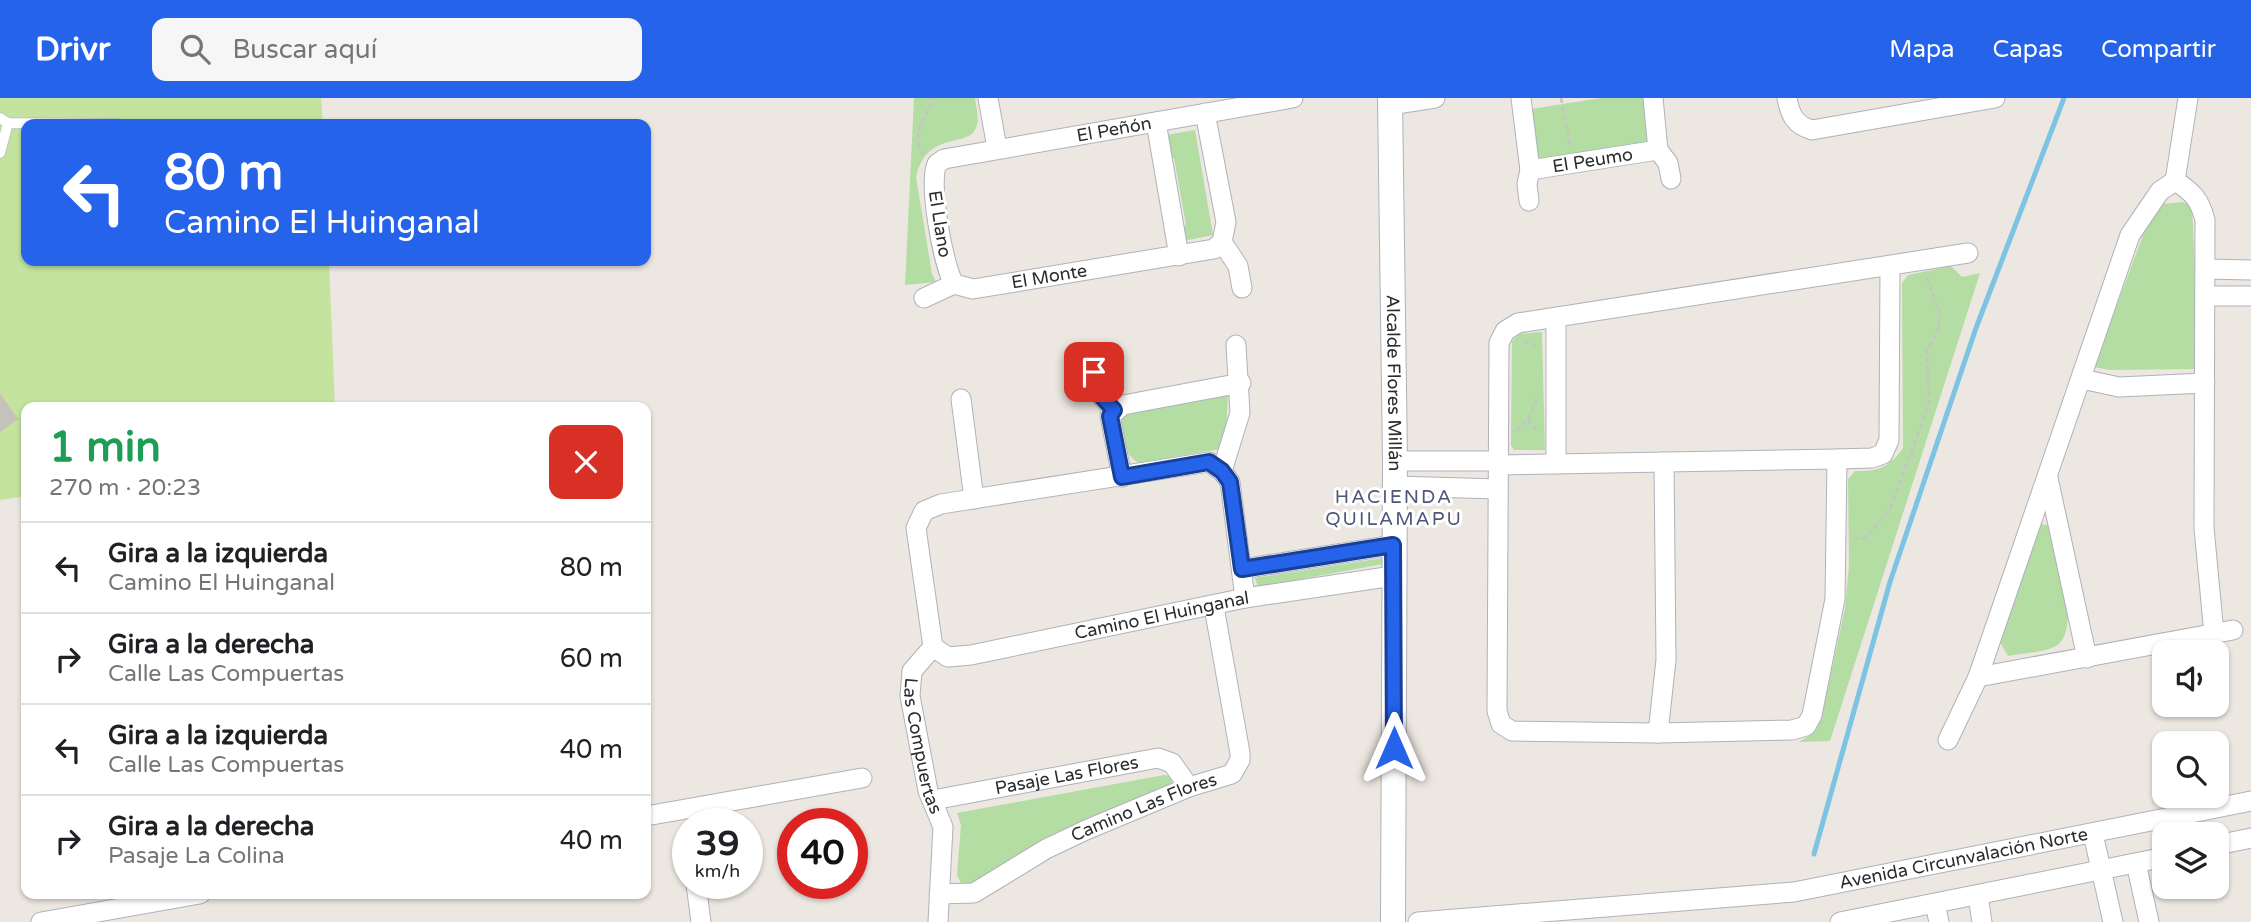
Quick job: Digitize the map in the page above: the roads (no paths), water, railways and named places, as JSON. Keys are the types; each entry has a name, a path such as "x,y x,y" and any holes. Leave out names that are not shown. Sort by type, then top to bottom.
{"street":[{"path":"988,98 997,148"},
{"name":"El Peñón","path":"935,167 953,156 1205,113 1239,102 1293,98"},
{"path":"1390,102 1435,98"},
{"name":"El Peumo","path":"1521,98 1530,170 1527,184 1530,201"},
{"name":"El Peumo","path":"1653,98 1658,150 1668,163 1671,179"},
{"path":"1787,98 1790,113 1795,120 1800,126 1812,131 1995,98"},
{"path":"1948,740 1978,677 2130,235 2160,191 2175,181 2188,98"},
{"name":"Alcalde Flores Millán","path":"1390,102 1395,461 1393,922"},
{"path":"1205,113 1226,222 1222,242 1238,266 1242,288"},
{"path":"1156,122 1179,256"},
{"name":"El Peumo","path":"1530,170 1658,150"},
{"name":"El Llano","path":"935,167 946,265 954,284"},
{"path":"2175,181 2192,192 2201,204 2205,220 2204,528 2214,634"},
{"name":"El Monte","path":"924,298 954,284 973,289 1206,252 1222,242"},
{"path":"1837,460 1835,599 1812,715 1806,726 1792,730 1658,733 1512,731 1501,724 1497,711 1499,343 1505,331 1518,323 1556,324 1968,253"},
{"path":"1395,461 1498,458 1556,464 1837,460 1872,458 1884,454 1889,440 1890,265"},
{"path":"2206,269 2251,270"},
{"path":"2206,296 2251,296"},
{"path":"1556,324 1556,464"},
{"path":"1222,471 1240,413 1241,383 1236,345"},
{"path":"1094,372 1103,398 1114,410"},
{"path":"2081,379 2119,387 2205,383"},
{"path":"1122,477 1110,416 1114,410 1123,405 1241,383"},
{"path":"961,399 974,499"},
{"path":"933,647 916,528 924,511 941,504 1209,462 1222,471 1230,482 1245,598"},
{"path":"1658,733 1666,660 1664,462"},
{"path":"2048,478 2087,658"},
{"path":"1395,486 1498,489"},
{"name":"Camino El Huinganal","path":"1242,569 1393,545"},
{"name":"Camino El Huinganal","path":"933,647 948,657 971,654 1214,607 1245,598 1393,576"},
{"name":"Camino Las Flores","path":"939,894 974,893 1046,849 1189,787 1225,778 1237,768 1240,760 1214,607"},
{"path":"1978,677 2233,630"},
{"name":"Las Compuertas","path":"933,647 912,671 910,696 928,791 943,827 938,922"},
{"name":"Pasaje Las Flores","path":"933,800 1158,758 1172,763 1189,787"},
{"path":"728,808 862,778"},
{"name":"Avenida Circunvalación Norte","path":"1418,922 1794,892 2251,801"},
{"path":"651,816 672,817"},
{"path":"2093,834 2113,922"},
{"path":"2229,843 2251,838"},
{"path":"1840,922 1937,913 1978,896 2152,860"},
{"path":"2136,863 2149,922"},
{"path":"1978,896 1982,922"},
{"path":"41,922 172,899"},
{"path":"698,899 701,922"},
{"path":"1673,903 1681,922"}],"lane":[{"path":"0,153 4,120"}],"waterway":[{"path":"1814,854 1890,582 1976,328 2064,98"}],"district":[{"name":"HACIENDA QUILAMAPU","path":"1394,508"}]}
